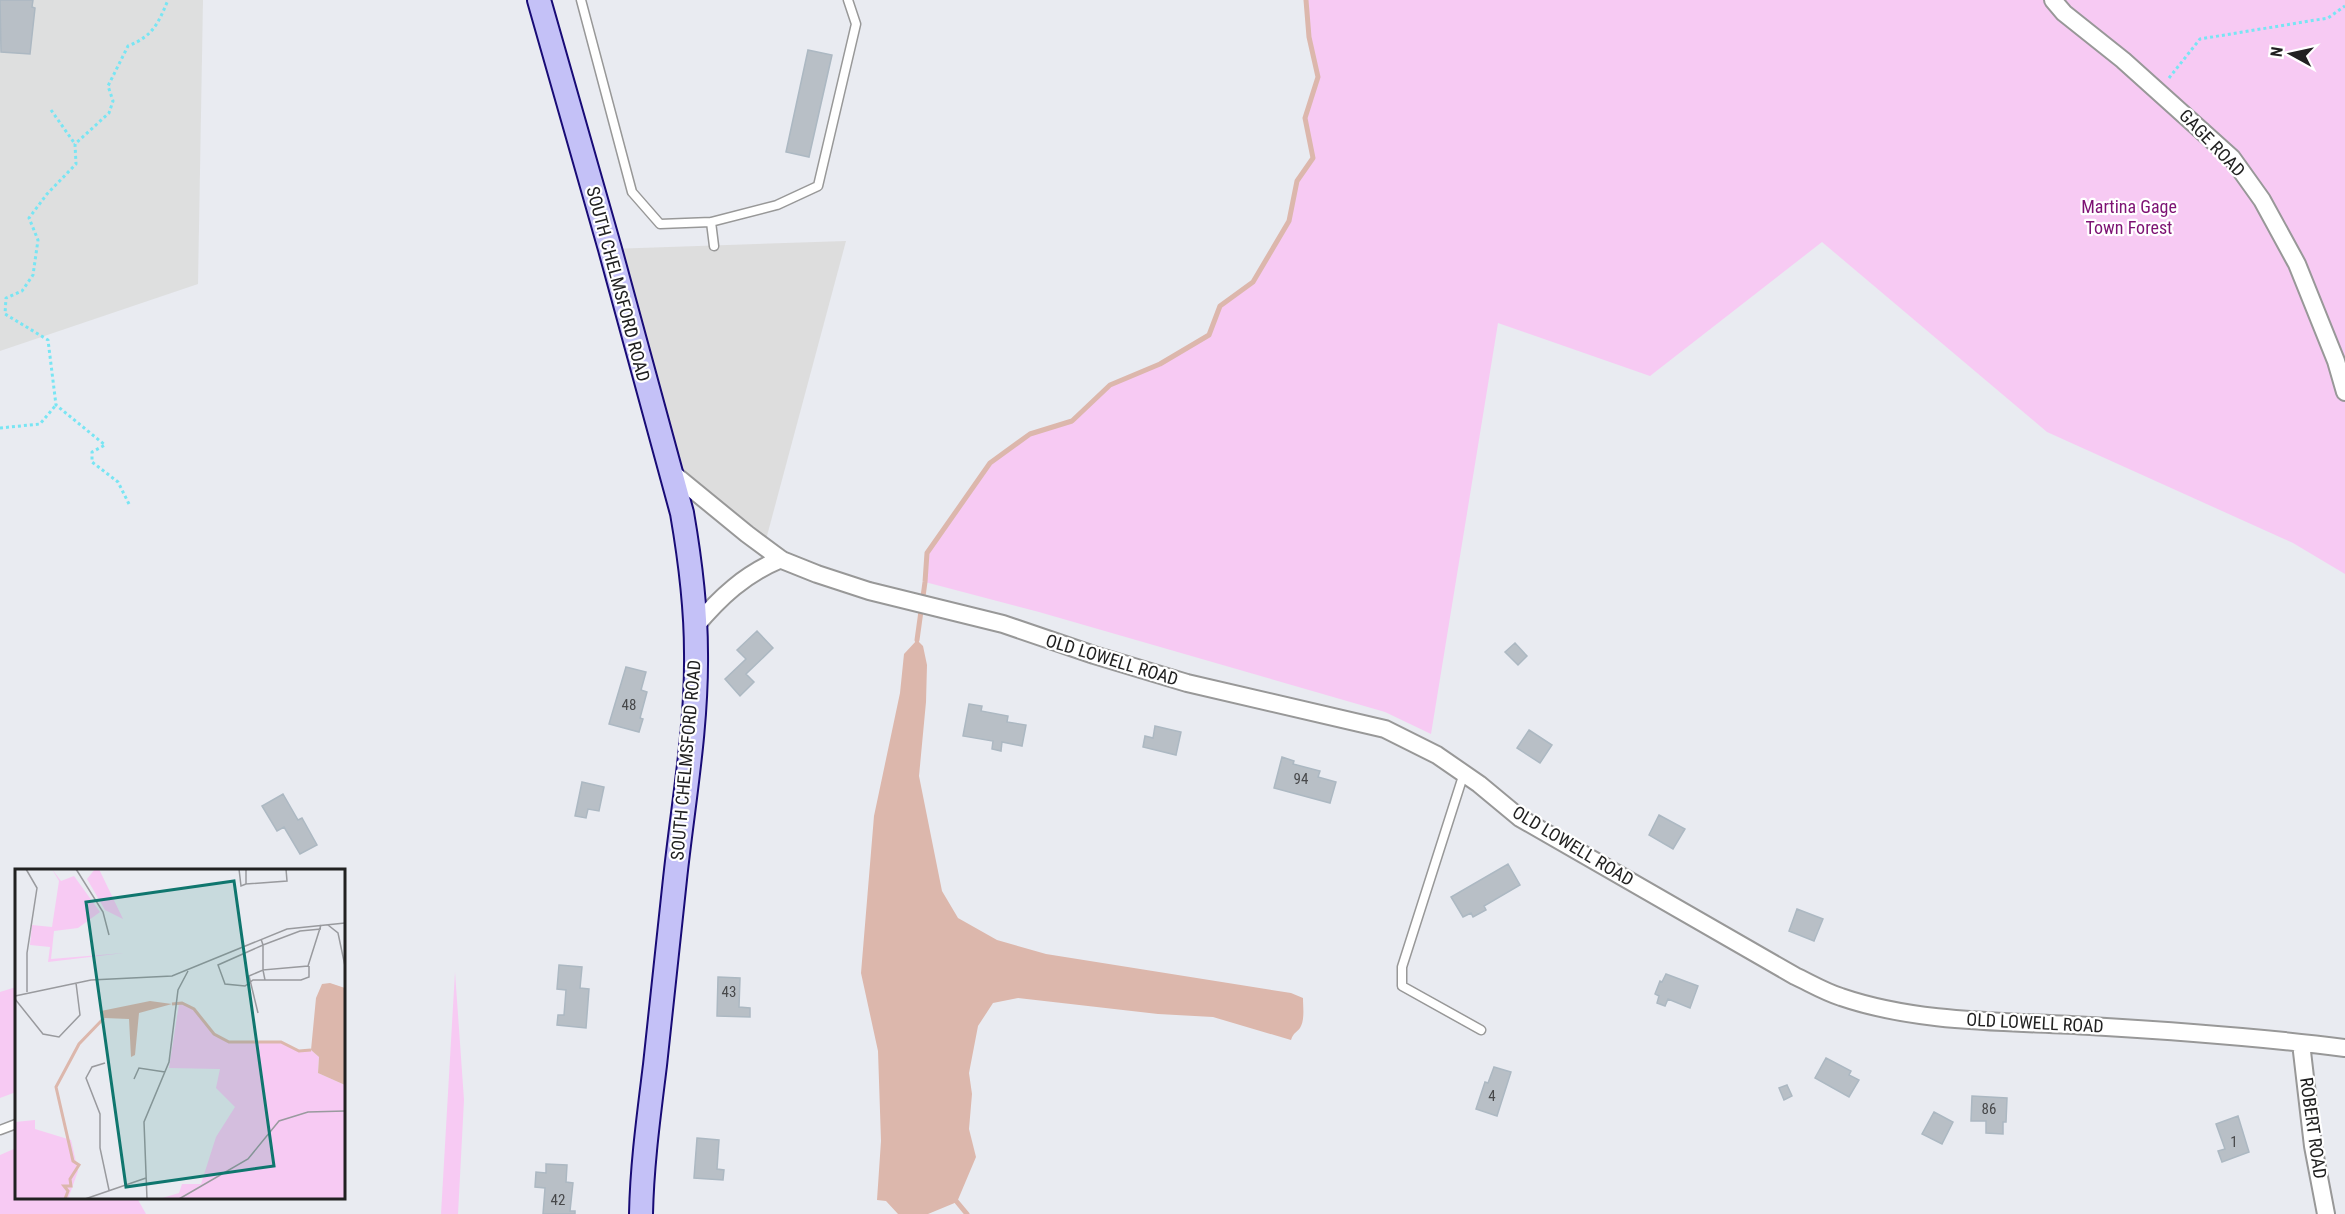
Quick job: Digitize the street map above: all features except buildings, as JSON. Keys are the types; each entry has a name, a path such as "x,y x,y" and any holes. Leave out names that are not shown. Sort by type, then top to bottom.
{"main road":[{"name":"SOUTH CHELMSFORD ROAD","path":"539,0 681,513 689,556 695,627 694,715 646,1137 641,1214"}],"street":[{"name":"GAGE ROAD","path":"2053,0 2064,13 2158,91 2232,158 2262,200 2297,264 2336,361 2345,392"},
{"name":"OLD LOWELL ROAD","path":"670,471 747,534 781,558 817,574 868,591 1003,624 1094,656 1187,683 1385,729 1437,755 1464,773 1520,818 1795,976 1840,997 1891,1010 1942,1017 2179,1031 2345,1048"},
{"path":"695,627 716,602 737,584 757,569 781,558"},
{"name":"ROBERT ROAD","path":"2301,1042 2313,1146 2326,1214"}],"lane":[{"path":"581,0 632,192 660,225 711,222 777,205 818,186 856,24 848,0"},
{"path":"711,222 714,246"},
{"path":"1464,773 1402,967 1401,978 1402,986 1481,1030"},
{"path":"0,1130 15,1124"}],"path":[{"path":"75,144 109,112 112,101 108,86 128,46 145,39 159,21 168,0"},
{"path":"2158,91 2200,39 2328,18 2345,6"},
{"path":"51,110 75,144 76,164 47,194 29,218 38,240 33,275 21,291 6,298 5,314 48,340 56,405 105,445 92,452 92,462 118,482 129,504"},
{"path":"0,428 40,423 56,405"}],"shaded area":[{"path":"0,0 203,0 198,284 0,351"},
{"path":"846,241 764,547 670,471 610,249"},
{"path":"917,640 923,646 927,665 919,776 942,891 958,918 997,940 1046,954 1291,993 1303,998 1303,1013 1302,1025 1291,1040 1213,1017 1158,1014 1018,998 993,1003 978,1026 969,1073 972,1094 969,1129 976,1157 957,1202 928,1214 898,1214 886,1201 877,1200 881,1141 878,1051 861,973 874,816 900,693 904,654"}],"green space":[{"name":"Martina Gage Town Forest","path":"1306,0 2345,0 2345,574 2293,543 2047,432 1822,242 1650,376 1498,323 1431,734 1385,712 1039,612 925,582 927,553 990,463 1030,434 1072,421 1110,385 1160,364 1209,335 1220,306 1253,282 1289,221 1297,181 1313,158 1305,118 1318,77 1309,37"},
{"path":"455,972 464,1100 458,1214 441,1214"},
{"path":"15,987 15,1092 0,1098 0,992"},
{"path":"15,1148 15,1199 138,1199 146,1214 0,1214 0,1155"}],"waterway":[{"path":"917,640 927,553 990,463 1030,434 1072,421 1110,385 1160,364 1209,335 1220,306 1253,282 1289,221 1297,181 1313,158 1305,118 1318,77 1309,37 1306,0"},
{"path":"957,1202 967,1214"}]}
